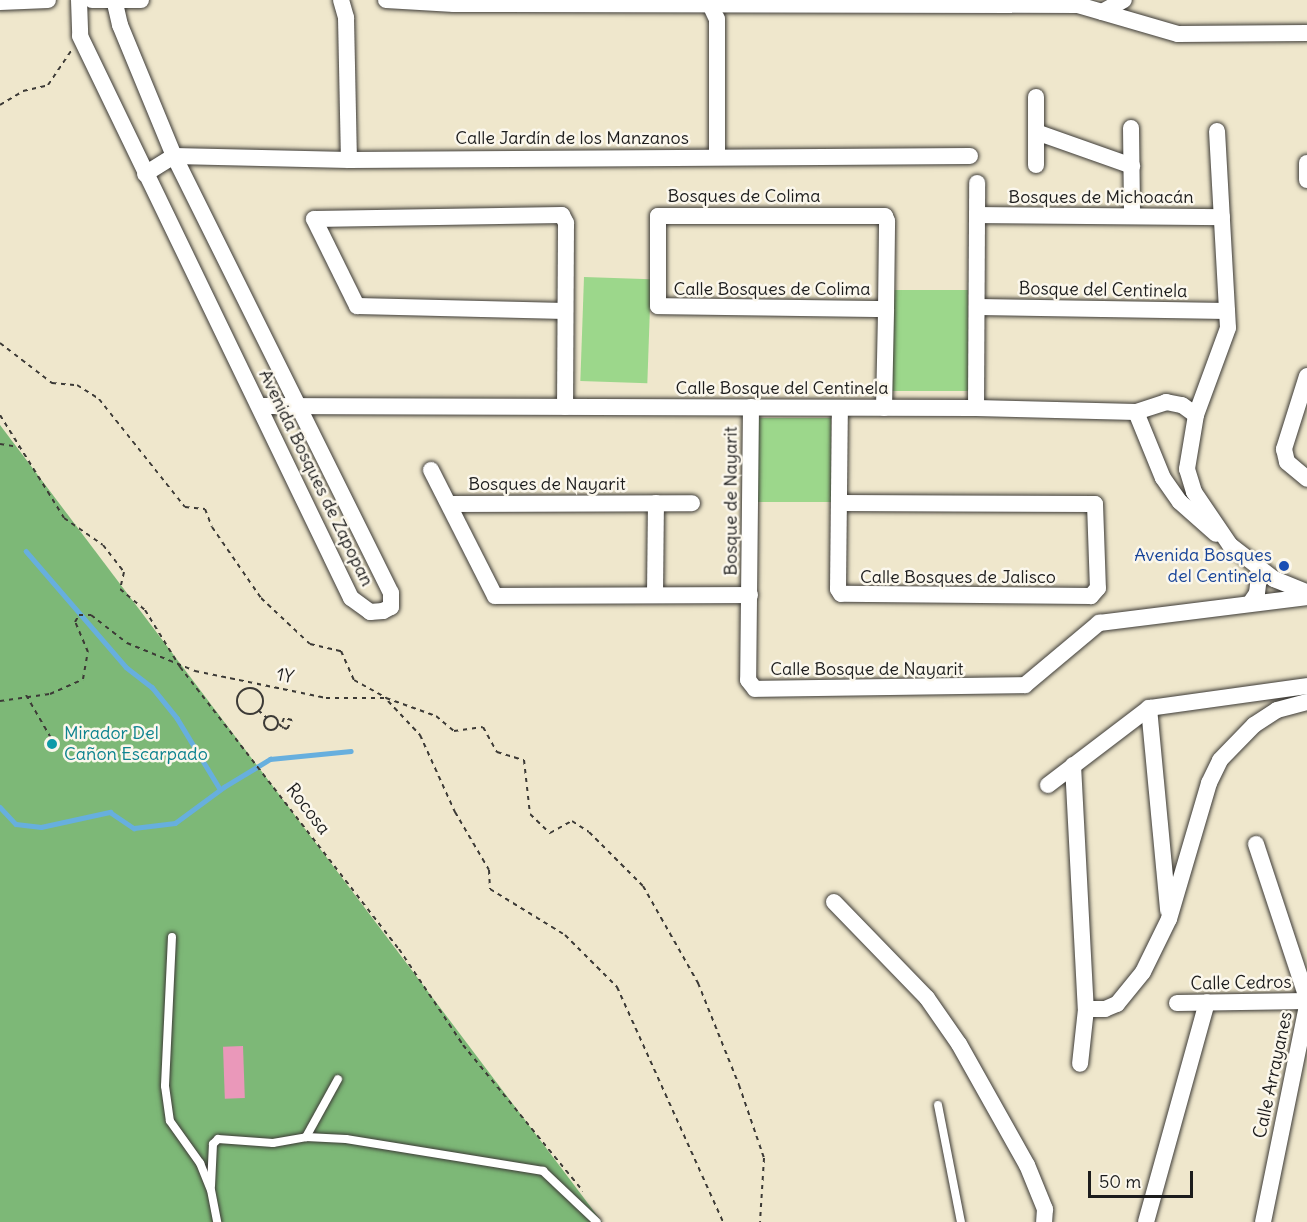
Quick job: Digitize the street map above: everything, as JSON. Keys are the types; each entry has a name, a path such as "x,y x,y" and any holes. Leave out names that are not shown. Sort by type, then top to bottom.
{"street":[{"path":"0,2 48,0"},
{"path":"79,0 80,36"},
{"path":"92,0 141,0"},
{"path":"341,0 346,18 349,160"},
{"path":"386,0 454,4 709,2 1078,5 1178,34 1307,33"},
{"path":"1102,12 1124,0"},
{"name":"Avenida Bosques de Zapopan","path":"80,36 351,598 370,612 392,607 391,593 174,156 120,25 114,1"},
{"path":"709,2 717,19 717,157"},
{"path":"1036,97 1036,165"},
{"path":"1131,128 1132,216"},
{"path":"1217,131 1228,328 1196,415 1187,469 1194,492 1230,545"},
{"path":"1036,132 1132,166"},
{"path":"145,174 174,156"},
{"name":"Calle Jardín de los Manzanos","path":"174,156 349,160 970,156"},
{"path":"1307,163 1307,180"},
{"path":"976,408 980,215 977,183"},
{"path":"564,311 357,306 314,219 562,215 566,223 565,407"},
{"name":"Bosques de Michoacán","path":"980,215 1222,217"},
{"name":"Bosques de Colima","path":"658,306 658,216 885,216"},
{"name":"Calle Bosques de Colima","path":"884,408 885,216"},
{"name":"Calle Bosques de Colima","path":"658,306 886,309"},
{"name":"Bosque del Centinela","path":"978,307 1227,311"},
{"path":"1307,376 1284,455 1307,479"},
{"name":"Calle Bosque del Centinela","path":"260,406 976,408 1136,412 1166,402 1182,405 1196,415"},
{"name":"Bosque de Nayarit","path":"750,595 751,407"},
{"name":"Calle Bosques de Jalisco","path":"840,408 838,589 845,596 1095,594 1095,504 840,503"},
{"path":"1136,412 1163,478 1199,522 1274,579 1307,592"},
{"path":"1290,435 1307,435"},
{"path":"1163,478 1187,469"},
{"path":"431,470 450,504"},
{"path":"656,503 655,595 750,595"},
{"name":"Bosques de Nayarit","path":"655,595 495,596 450,504 692,503"},
{"path":"1251,602 1259,586 1260,569"},
{"name":"Calle Bosque de Nayarit","path":"750,595 748,680 754,689 1025,685 1099,623 1251,602 1307,597"},
{"path":"1047,785 1149,708 1307,686"},
{"path":"1274,691 1277,710"},
{"path":"1086,1009 1105,1009 1117,1004 1143,972 1169,919 1209,783 1220,760 1233,742 1277,710 1307,702"},
{"path":"1149,708 1169,919"},
{"path":"1073,765 1086,1009 1080,1064"},
{"path":"1256,844 1307,1000"},
{"path":"834,902 927,998 959,1044 1027,1165 1045,1209 1044,1222"},
{"name":"Calle Cedros","path":"1176,1003 1307,1000"},
{"path":"1146,1222 1207,1002"},
{"name":"Calle Arrayanes","path":"1263,1222 1307,1006"}],"lane":[{"path":"172,937 165,1086 170,1121 200,1163 211,1190 217,1222"},
{"path":"306,1137 338,1079"},
{"path":"938,1105 961,1222"},
{"path":"211,1190 213,1144 218,1139 273,1143 306,1137 346,1139 543,1171 597,1222"}],"path":[{"path":"0,105 55,79 80,36"},
{"path":"0,344 52,383 77,385 99,399 185,507 205,509 212,527 261,598 310,644 341,651 354,680 386,699 436,716 454,730 483,728 496,752 524,760 530,814 550,833 572,821 589,832 642,886 698,983 739,1085 764,1158 759,1222"},
{"name":"Rocosa","path":"0,415 64,518 103,545 124,572 120,589 146,610 180,667 399,949 463,1045 586,1195"},
{"path":"0,444 20,447"},
{"name":"1Y","path":"26,695 50,694 83,679 88,652 75,622 79,615 91,615 127,644 180,667 326,698 386,699"},
{"path":"249,682 250,688 262,697 258,710"},
{"path":"250,688 238,693 237,704 246,713 258,710"},
{"path":"0,701 26,695 51,738"},
{"path":"386,699 420,735 455,812 489,870 490,889 565,935 617,987 723,1222"},
{"path":"258,710 267,718 274,717 280,725 268,731 264,726 267,718"}],"green space":[{"path":"584,277 651,279 647,383 580,381"},
{"path":"890,290 968,290 968,391 890,391"},
{"path":"755,418 831,418 831,502 755,502"},
{"path":"0,425 602,1222 0,1222"}],"building":[{"path":"243,1046 245,1098 225,1099 223,1047"}],"waterway":[{"path":"26,551 126,667 152,687 177,718 220,789"},
{"path":"0,807 16,824 41,827 110,812 134,828 175,823 224,787 270,759 351,751"}],"place":[{"name":"Avenida Bosques del Centinela","path":"1284,566"},
{"name":"Mirador Del Cañon Escarpado","path":"52,744"}]}
